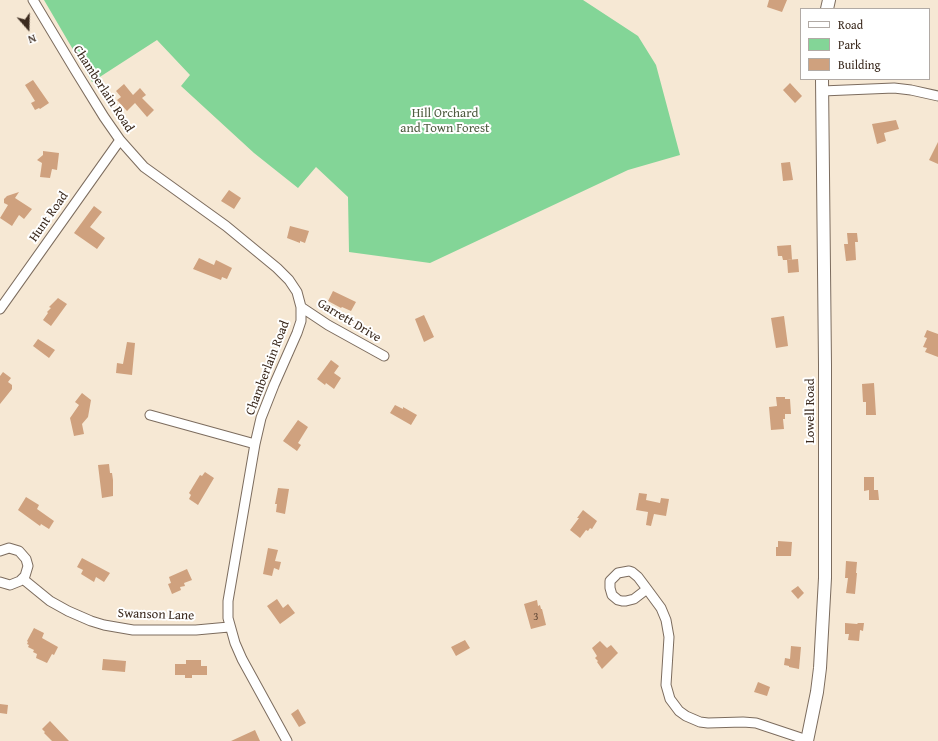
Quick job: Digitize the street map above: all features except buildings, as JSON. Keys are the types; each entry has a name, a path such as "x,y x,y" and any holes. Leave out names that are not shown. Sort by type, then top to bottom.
{"street":[{"name":"Chamberlain Road","path":"34,0 104,118 120,140 144,167 226,226 277,268 289,280 297,292 301,321 261,418 255,444 228,602 228,618 230,627 242,659 287,741"},
{"path":"822,85 894,88 938,96"},
{"name":"Lowell Road","path":"807,741 814,713 818,684 825,578 825,365 822,85"},
{"name":"Hunt Road","path":"0,308 120,140"},
{"name":"Garrett Drive","path":"300,307 328,325 384,356"},
{"path":"150,415 255,444"},
{"path":"0,551 6,549 19,551 25,556 28,562 28,570 23,579 10,585 0,582"},
{"name":"Swanson Lane","path":"23,579 50,601 68,611 104,625 133,630 196,630 230,627"},
{"path":"647,589 661,608 666,620 669,643 666,685 670,699 679,711 700,722 756,723 807,741"}],"green space":[{"name":"Hill Orchard and Town Forest","path":"44,0 583,0 638,36 656,65 680,155 628,170 430,263 349,252 348,197 316,167 298,188 254,153 181,86 190,75 157,40 92,82"}]}
